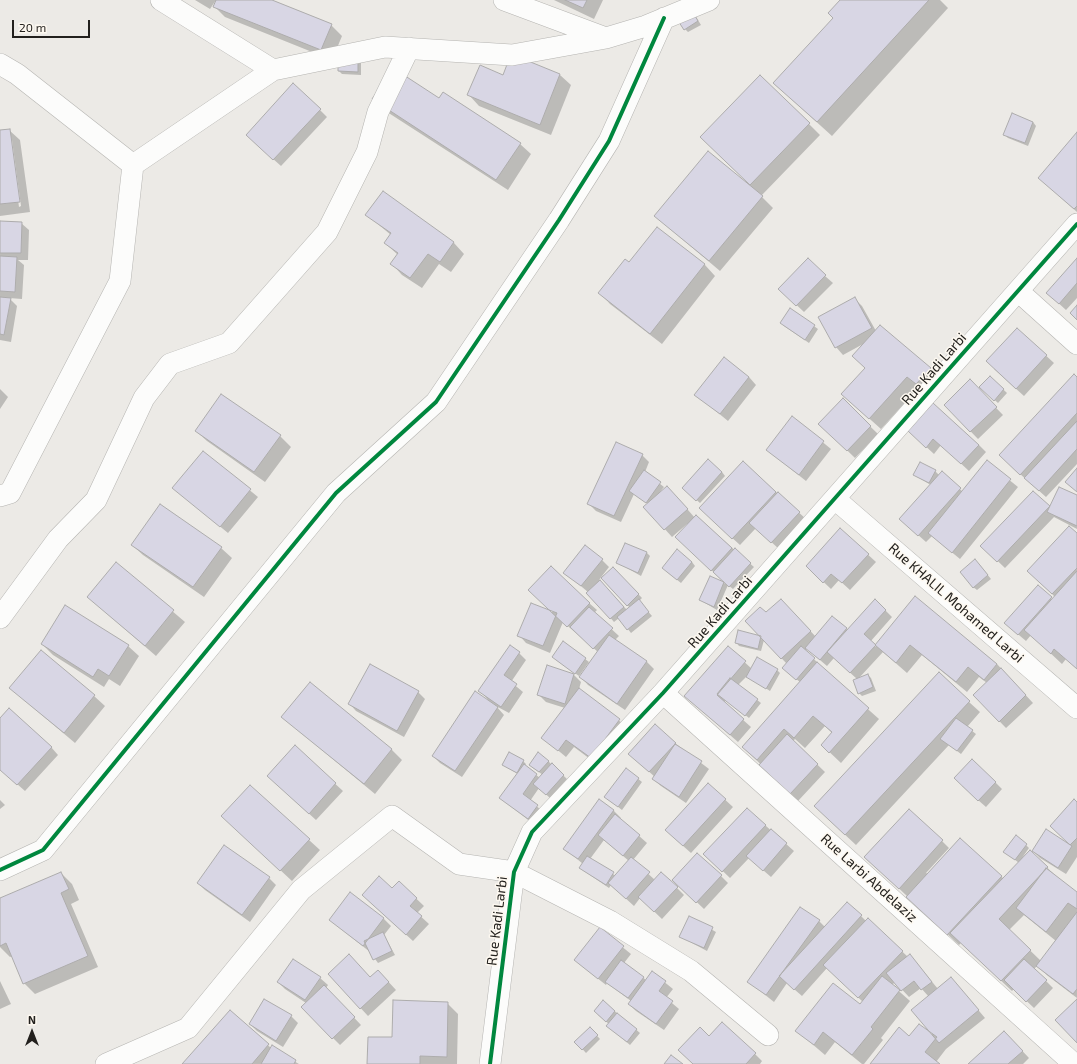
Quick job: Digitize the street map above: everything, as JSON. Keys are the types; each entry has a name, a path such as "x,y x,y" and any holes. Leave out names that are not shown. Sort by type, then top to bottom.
{"street":[{"path":"161,0 273,70"},
{"path":"504,0 606,38"},
{"path":"132,165 273,70 385,47 512,55 606,38 646,26 674,9 709,0"},
{"path":"0,870 43,850 336,493 436,402 559,220 609,141 674,9"},
{"path":"0,618 58,539 96,500 144,398 170,364 229,343 327,232 367,152 378,112 409,48"},
{"path":"0,64 17,74 132,165"},
{"path":"0,496 10,493 120,281 132,165"},
{"name":"Rue Kadi Larbi","path":"490,1064 514,872 532,832 663,693 1077,224"},
{"path":"1018,291 1077,344"},
{"name":"Rue KHALIL Mohamed Larbi","path":"834,498 1077,708"},
{"name":"Rue Larbi Abdelaziz","path":"663,693 1074,1064"},
{"path":"106,1064 188,1028 301,890 392,816 459,864 514,872 610,921 691,971 768,1035"}],"building":[{"path":"216,0 272,0 332,24 321,50 213,7"},
{"path":"565,0 587,0 583,8"},
{"path":"840,0 929,0 817,122 773,83 833,18 828,13"},
{"path":"690,7 698,21 684,30 675,16"},
{"path":"338,53 358,54 358,72 338,71"},
{"path":"511,54 560,74 540,125 467,95 480,65 503,75"},
{"path":"393,68 439,98 443,92 521,143 496,180 372,99"},
{"path":"760,75 810,123 750,185 700,137"},
{"path":"293,83 321,109 273,160 246,135"},
{"path":"1012,113 1033,122 1025,143 1003,135"},
{"path":"10,129 20,202 0,204 0,130"},
{"path":"1077,132 1077,206 1074,209 1038,178"},
{"path":"708,151 763,196 709,261 654,216"},
{"path":"383,191 454,242 440,262 428,254 410,278 390,264 398,253 384,243 391,233 365,215"},
{"path":"0,221 22,222 21,253 0,253"},
{"path":"657,227 705,264 650,334 598,293 625,259 629,262"},
{"path":"0,256 17,257 15,292 0,291"},
{"path":"808,258 826,275 796,306 778,289"},
{"path":"1077,258 1077,283 1059,304 1046,293"},
{"path":"0,297 11,298 4,335 0,334"},
{"path":"855,297 872,328 835,348 818,317"},
{"path":"1077,305 1077,320 1070,313"},
{"path":"790,308 815,325 805,340 780,323"},
{"path":"880,325 931,368 916,384 907,377 869,419 841,394 865,368 852,356"},
{"path":"1017,328 1047,355 1016,389 986,361"},
{"path":"724,357 749,377 720,414 694,395"},
{"path":"1074,374 1077,377 1077,413 1020,475 999,455"},
{"path":"990,376 1004,389 994,401 979,387"},
{"path":"970,379 997,407 970,432 944,405"},
{"path":"221,394 281,435 254,472 195,431"},
{"path":"843,398 871,426 847,451 818,424"},
{"path":"933,403 979,445 961,464 933,439 926,448 908,431"},
{"path":"792,416 824,441 799,475 766,450"},
{"path":"1077,421 1077,449 1039,491 1024,478"},
{"path":"616,442 643,454 614,516 587,504"},
{"path":"203,451 251,489 220,527 172,488"},
{"path":"708,459 722,472 696,501 682,488"},
{"path":"987,460 1011,479 952,553 928,533"},
{"path":"743,461 776,492 732,539 699,508"},
{"path":"920,462 936,470 929,483 913,475"},
{"path":"1077,468 1077,492 1065,482"},
{"path":"644,470 661,482 646,503 629,491"},
{"path":"942,471 961,488 918,536 899,519"},
{"path":"667,486 688,509 664,530 643,507"},
{"path":"1059,487 1077,495 1077,526 1047,512"},
{"path":"1033,491 1050,506 997,562 980,546"},
{"path":"778,492 800,512 771,543 749,523"},
{"path":"160,504 222,547 193,587 131,545"},
{"path":"696,515 732,548 711,571 675,537"},
{"path":"1069,526 1077,533 1077,568 1052,594 1027,571"},
{"path":"840,528 869,554 842,583 831,574 823,583 806,566"},
{"path":"625,543 647,552 638,573 616,563"},
{"path":"585,545 603,559 581,586 563,573"},
{"path":"735,548 751,563 729,587 713,572"},
{"path":"677,549 692,562 677,580 662,568"},
{"path":"975,559 988,575 973,588 960,572"},
{"path":"116,562 174,610 145,646 87,597"},
{"path":"551,566 590,603 567,627 528,590"},
{"path":"613,567 639,594 627,606 601,578"},
{"path":"1077,571 1077,669 1054,649 1051,654 1024,630"},
{"path":"710,576 724,582 714,607 699,600"},
{"path":"600,580 624,607 610,619 586,593"},
{"path":"1038,585 1052,597 1018,635 1004,623"},
{"path":"915,596 997,664 984,680 968,667 956,682 910,645 896,663 875,645"},
{"path":"639,599 649,612 627,630 617,617"},
{"path":"781,599 811,631 781,659 745,621 760,607 766,612"},
{"path":"875,599 886,610 864,634 876,645 850,673 827,652"},
{"path":"531,603 557,613 543,646 517,636"},
{"path":"65,605 129,645 109,676 98,669 93,677 41,644"},
{"path":"589,607 613,628 593,649 570,627"},
{"path":"832,616 847,628 820,660 805,648"},
{"path":"738,630 761,636 758,649 735,643"},
{"path":"609,635 647,661 617,704 579,677"},
{"path":"563,641 586,658 575,674 552,657"},
{"path":"510,645 520,652 504,675 517,684 501,707 478,691"},
{"path":"728,646 746,661 717,695 744,719 730,735 684,696"},
{"path":"801,646 815,658 796,680 782,668"},
{"path":"41,650 95,695 64,733 9,688"},
{"path":"757,657 778,669 766,689 746,677"},
{"path":"817,662 869,708 829,753 821,745 832,732 813,716 794,738 784,729 757,760 742,747"},
{"path":"370,664 419,691 397,731 348,704"},
{"path":"547,665 574,674 565,704 537,695"},
{"path":"1001,668 1026,695 999,722 973,695"},
{"path":"939,672 970,701 845,835 814,806"},
{"path":"868,674 873,687 858,694 853,680"},
{"path":"730,678 758,699 745,716 717,694"},
{"path":"310,682 392,749 364,784 281,717"},
{"path":"579,688 620,719 591,758 566,740 558,751 541,738"},
{"path":"475,691 498,707 455,771 432,756"},
{"path":"9,708 52,747 17,785 0,770 0,718"},
{"path":"956,718 973,730 957,751 940,739"},
{"path":"655,724 676,743 649,772 628,754"},
{"path":"787,734 818,764 790,794 759,765"},
{"path":"675,744 702,761 679,797 652,779"},
{"path":"295,745 336,783 309,814 267,776"},
{"path":"509,752 524,760 517,773 502,765"},
{"path":"538,752 549,761 539,772 529,765"},
{"path":"972,759 996,782 978,801 954,778"},
{"path":"552,763 564,775 546,795 533,784"},
{"path":"524,764 537,774 523,794 538,805 528,819 499,798"},
{"path":"626,768 639,778 618,807 604,797"},
{"path":"708,783 726,799 683,846 665,830"},
{"path":"250,785 310,839 280,871 221,816"},
{"path":"599,799 614,810 578,859 563,849"},
{"path":"1074,799 1077,802 1077,838 1070,845 1050,826"},
{"path":"747,808 766,825 722,872 703,854"},
{"path":"909,809 943,840 899,889 864,857"},
{"path":"615,814 640,835 623,856 598,835"},
{"path":"771,829 787,843 763,871 746,856"},
{"path":"1046,829 1072,846 1058,868 1032,851"},
{"path":"1016,835 1027,844 1015,860 1003,852"},
{"path":"960,838 1002,876 947,935 906,897"},
{"path":"224,845 270,877 242,915 197,883"},
{"path":"1030,850 1048,867 999,919 1031,950 1001,981 950,933"},
{"path":"697,853 722,875 696,903 672,880"},
{"path":"587,856 614,872 606,885 579,868"},
{"path":"631,857 650,872 626,899 608,883"},
{"path":"1046,868 1077,892 1077,909 1068,903 1046,932 1016,908"},
{"path":"61,872 69,889 61,893 88,956 23,984 6,943 0,946 0,898"},
{"path":"661,872 678,887 654,912 638,897"},
{"path":"379,876 392,888 399,881 417,898 410,906 422,916 406,935 362,895"},
{"path":"350,892 384,918 363,946 329,920"},
{"path":"847,902 862,915 794,990 779,976"},
{"path":"800,907 820,920 766,995 747,982"},
{"path":"1077,912 1077,989 1073,994 1036,966"},
{"path":"689,916 713,927 704,948 679,937"},
{"path":"868,918 903,951 858,998 823,965"},
{"path":"600,927 624,946 598,979 574,960"},
{"path":"383,932 392,951 373,960 364,941"},
{"path":"349,954 370,977 378,970 389,982 360,1009 328,974"},
{"path":"910,954 932,982 921,990 914,981 901,991 886,973"},
{"path":"293,959 321,977 305,1000 277,982"},
{"path":"1024,959 1047,980 1026,1002 1004,980"},
{"path":"621,960 644,977 628,998 605,982"},
{"path":"652,971 666,981 659,991 673,1001 656,1024 628,1004"},
{"path":"882,976 900,990 871,1027 873,1029 852,1055 823,1032 814,1045 795,1031 833,983 860,1004"},
{"path":"951,977 979,1010 939,1043 911,1010"},
{"path":"324,985 355,1017 332,1039 301,1007"},
{"path":"264,999 292,1015 276,1041 249,1024"},
{"path":"1077,999 1077,1043 1055,1020"},
{"path":"393,1000 448,1002 447,1057 420,1056 420,1064 367,1064 368,1037 392,1037"},
{"path":"603,1000 615,1011 606,1022 594,1011"},
{"path":"230,1010 269,1044 252,1064 182,1064"},
{"path":"617,1013 637,1029 627,1042 606,1026"},
{"path":"722,1022 756,1053 746,1064 693,1064 678,1050 700,1027 709,1036"},
{"path":"919,1024 937,1037 925,1052 940,1064 870,1064 899,1027 909,1036"},
{"path":"590,1027 598,1035 582,1050 574,1042"},
{"path":"1004,1031 1023,1051 1008,1064 968,1064"},
{"path":"272,1045 296,1060 294,1064 261,1064"},
{"path":"671,1055 683,1064 664,1064"}],"cycle path":[{"path":"0,870 43,850 336,493 436,402 559,220 609,141 664,18"},
{"path":"490,1064 514,872 532,832 663,693 1077,224"}]}
